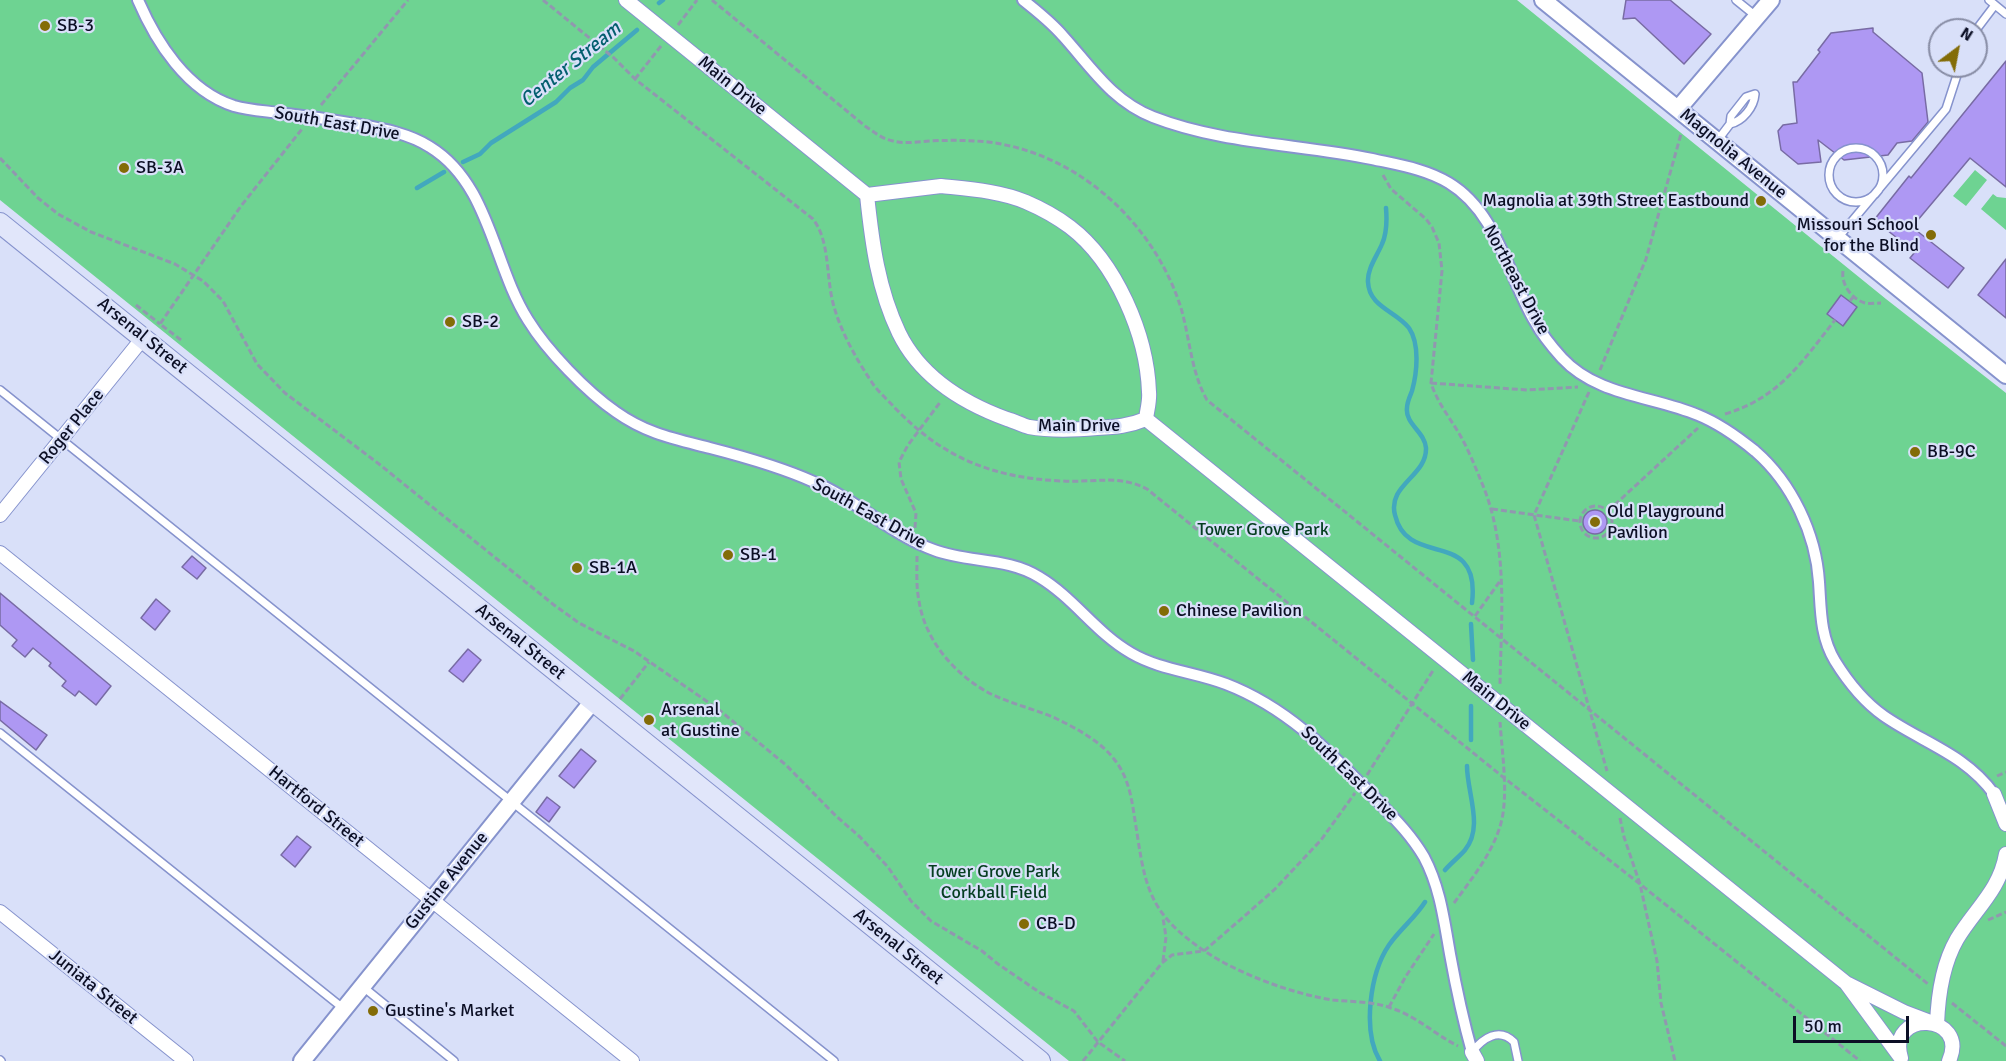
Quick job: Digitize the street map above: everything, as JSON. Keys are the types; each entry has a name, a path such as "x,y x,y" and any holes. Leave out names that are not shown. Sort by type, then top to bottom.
{"main road":[{"name":"Arsenal Street","path":"0,223 1040,1061"}],"street":[{"name":"South East Drive","path":"138,0 167,53 185,73 218,99 248,109 312,117 402,134 433,148 452,164 481,211 509,282 527,320 595,396 628,420 658,435 762,462 819,483 904,536 944,553 1013,565 1028,570 1060,591 1099,629 1134,655 1226,684 1282,713 1325,747 1406,830 1431,870 1439,893 1458,995 1475,1057"},
{"name":"Main Drive","path":"626,0 867,195 874,256 889,310 900,335 922,367 950,391 986,411 1028,426 1074,430 1129,426 1146,419"},
{"name":"Northeast Drive","path":"1023,0 1045,17 1105,86 1127,103 1153,117 1240,140 1314,148 1421,170 1438,176 1467,196 1489,227 1538,327 1564,360 1594,383 1699,415 1734,436 1775,472 1793,499 1810,534 1819,581 1823,635 1831,654 1848,680 1880,714 1966,764 1994,794 2006,824"},
{"name":"Magnolia Avenue","path":"1543,0 2006,375"},
{"path":"1678,109 1771,0"},
{"name":"Main Drive","path":"867,195 941,186 982,191 1025,202 1070,227 1102,263 1115,282 1133,318 1144,354 1149,393 1146,419"},
{"name":"Roger Place","path":"0,515 143,338"},
{"name":"Main Drive","path":"1146,419 1846,983 1904,1012 1935,1024 1948,1034 1964,1061"},
{"name":"Hartford Street","path":"0,553 632,1061"},
{"name":"Gustine Avenue","path":"302,1061 593,701"},
{"path":"1935,1024 1942,975 1957,939 1996,884 2003,871 2006,854"},
{"name":"Juniata Street","path":"0,912 186,1061"},
{"name":"Main Drive","path":"1846,983 1902,1060"},
{"name":"Main Drive","path":"1902,1060 1899,1047 1901,1039 1909,1028 1923,1022 1935,1024"},
{"path":"1948,1034 1952,1046 1949,1061"}],"lane":[{"path":"1736,0 1757,17"},
{"path":"1983,18 1992,3 2006,14"},
{"path":"1837,238 1946,109 1956,78"},
{"path":"1717,141 1730,124"},
{"path":"1854,148 1872,154 1880,164 1882,175 1879,189 1875,194 1856,202 1848,201 1838,195 1829,179 1829,170 1834,159 1844,151 1854,148"},
{"path":"0,390 834,1061"},
{"path":"0,733 344,1009"},
{"path":"362,986 454,1061"},
{"path":"1475,1057 1478,1044 1493,1034 1504,1035 1514,1042 1518,1061"}],"path":[{"path":"160,324 241,206 408,0"},
{"path":"543,0 603,48 635,79 813,219 821,233 829,286 839,322 872,383 919,430 947,450 971,463 995,472 1063,481 1128,481 1147,489 1503,777 1860,1061"},
{"path":"712,0 865,126 886,139 906,142 968,140 1014,147 1044,156 1066,166 1102,192 1127,216 1148,241 1171,281 1181,309 1195,374 1207,399 2006,1046"},
{"path":"1676,1061 1661,1003 1657,961 1640,884 1624,837 1616,798 1534,515 1594,383 1646,259 1681,134"},
{"path":"0,158 38,198 58,214 91,232 175,264 217,293 257,364 285,393 379,464 554,605 579,623 634,651 718,709 786,765 878,856 911,901 931,921 981,951 1039,992 1074,1011 1098,1042 1125,1061"},
{"path":"1381,161 1383,175 1391,189 1426,219 1439,243 1442,271 1431,383 1434,393 1462,438 1492,509 1501,580 1499,705 1503,777 1502,817 1493,843 1406,976 1389,1007"},
{"path":"1843,271 1842,279 1854,296 1866,303 1881,303"},
{"path":"1850,302 1854,296"},
{"path":"136,305 181,340"},
{"path":"1431,383 1527,390 1570,388 1594,383"},
{"path":"950,391 908,445 899,462 901,479 916,513 918,600 923,620 933,641 961,673 992,694 1046,714 1082,732 1113,758 1122,770 1131,798 1146,882 1163,916 1166,937 1162,963"},
{"path":"1597,506 1608,511 1612,524 1607,534 1594,538 1583,532 1579,521 1585,509 1597,506"},
{"path":"1492,509 1579,521"},
{"path":"1474,616 1501,580"},
{"path":"1083,1061 1162,963 1172,955 1204,951 1248,913 1321,840 1361,784 1441,657"},
{"path":"620,699 649,662"},
{"path":"1163,916 1184,937 1232,966 1310,996 1367,1002 1389,1007 1422,1022 1475,1057"}],"green space":[{"name":"Tower Grove Park","path":"0,0 1517,0 1886,299 2006,393 2006,1061 1069,1061 0,200"},
{"path":"1975,170 1987,180 1966,206 1953,196"},
{"path":"1993,194 2006,198 2006,230 1981,209"}],"building":[{"path":"1626,0 1670,0 1711,34 1684,64 1635,18 1623,19"},
{"path":"1873,28 1873,32 1922,73 1928,122 1912,141 1897,143 1888,155 1844,160 1818,140 1821,162 1798,164 1781,150 1778,131 1783,125 1797,123 1793,82 1797,82 1831,33"},
{"name":"Missouri School for the Blind","path":"2006,61 2006,187 1970,158 1912,227 1964,268 1948,288 1910,258 1915,252 1874,220"},
{"path":"2006,259 2006,318 1978,295"},
{"path":"1841,295 1857,307 1843,326 1827,314"},
{"name":"Old Playground Pavilion","path":"1595,510 1604,513 1607,522 1604,531 1595,534 1586,531 1583,522 1586,513"},
{"path":"192,556 206,568 197,579 182,567"},
{"path":"0,593 111,686 96,705 79,691 75,696 62,686 66,681 49,666 51,663 33,648 25,657 12,646 17,640 0,625"},
{"path":"156,599 170,611 155,630 141,618"},
{"path":"468,649 481,660 463,682 449,671"},
{"path":"0,701 47,735 36,750 0,720"},
{"path":"581,749 596,761 574,788 559,776"},
{"path":"547,797 560,807 549,822 536,812"},
{"path":"297,836 311,847 295,867 281,855"}],"waterway":[{"name":"Center Stream","path":"659,3 663,0"},
{"name":"Center Stream","path":"463,162 480,154 491,143 556,102 637,30"},
{"name":"Center Stream","path":"417,188 444,172"},
{"path":"1386,208 1385,235 1371,267 1368,282 1373,297 1404,322 1415,342 1416,367 1407,414 1425,442 1426,448 1425,458 1397,496 1394,505 1395,515 1402,531 1414,541 1455,556 1466,564 1472,579 1472,603"},
{"path":"1471,624 1473,660"},
{"path":"1471,706 1471,740"},
{"path":"1445,870 1471,841 1474,820 1467,766"},
{"path":"1380,1061 1374,1049 1370,1018 1377,971 1389,945 1425,902"}],"place":[{"name":"SB-3","path":"45,26"},
{"name":"SB-3A","path":"124,168"},
{"name":"Magnolia at 39th Street Eastbound","path":"1761,201"},
{"name":"Missouri School for the Blind","path":"1931,235"},
{"name":"SB-2","path":"450,322"},
{"name":"BB-9C","path":"1915,452"},
{"name":"Old Playground Pavilion","path":"1595,522"},
{"name":"SB-1","path":"728,555"},
{"name":"SB-1A","path":"577,568"},
{"name":"Chinese Pavilion","path":"1164,611"},
{"name":"Arsenal at Gustine","path":"649,720"},
{"name":"CB-D","path":"1024,924"},
{"name":"Gustine's Market","path":"373,1011"}],"park label":[{"name":"Tower Grove Park Corkball Field","path":"994,882"}]}
